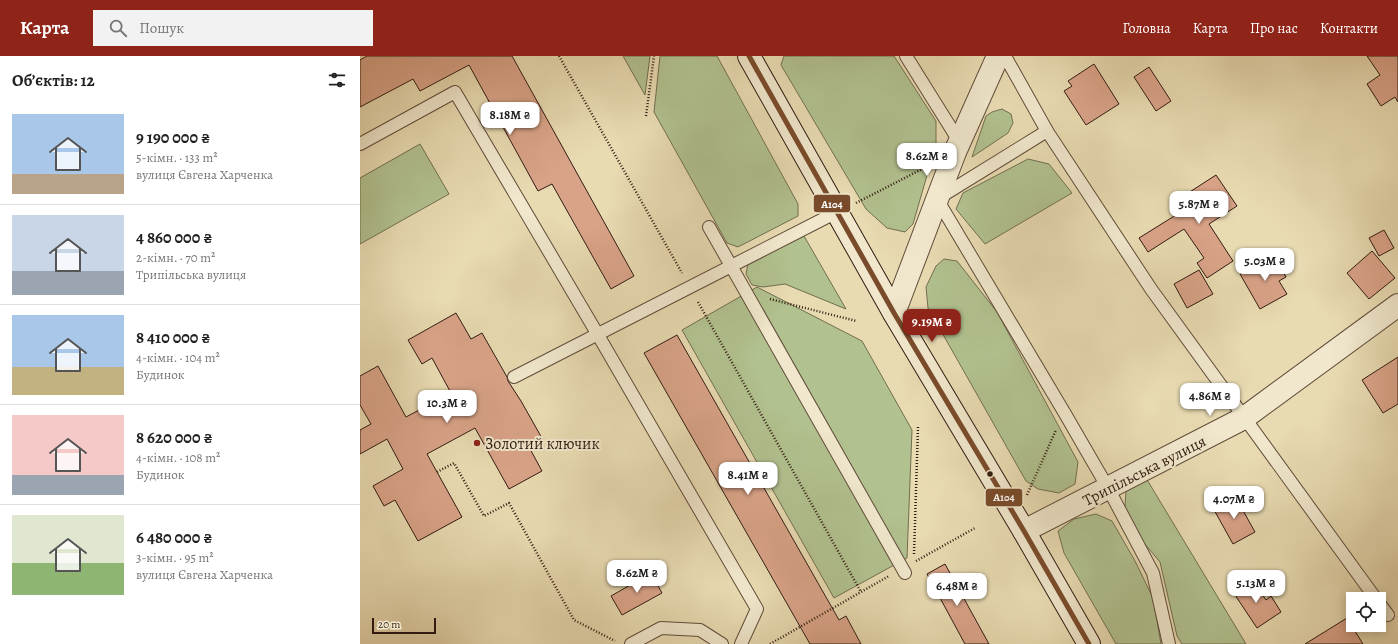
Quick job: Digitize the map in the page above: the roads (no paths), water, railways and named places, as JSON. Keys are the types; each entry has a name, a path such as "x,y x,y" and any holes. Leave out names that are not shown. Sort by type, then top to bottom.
{"street":[{"path":"749,56 894,313 1024,531 1086,643"},
{"path":"894,313 957,146 998,56"},
{"name":"Трипільська вулиця","path":"1024,531 1244,418 1398,305"}],"lane":[{"path":"906,56 957,146"},
{"path":"1006,56 1047,131 1151,290 1371,592"},
{"path":"360,144 455,92 757,610 742,644"},
{"path":"1047,131 937,199 1108,488 1153,573 1169,644"},
{"path":"514,377 837,212"},
{"path":"709,227 903,571"},
{"path":"631,644 661,628 700,630 722,644"}],"place":[{"name":"Золотий ключик","path":"477,443"}]}
